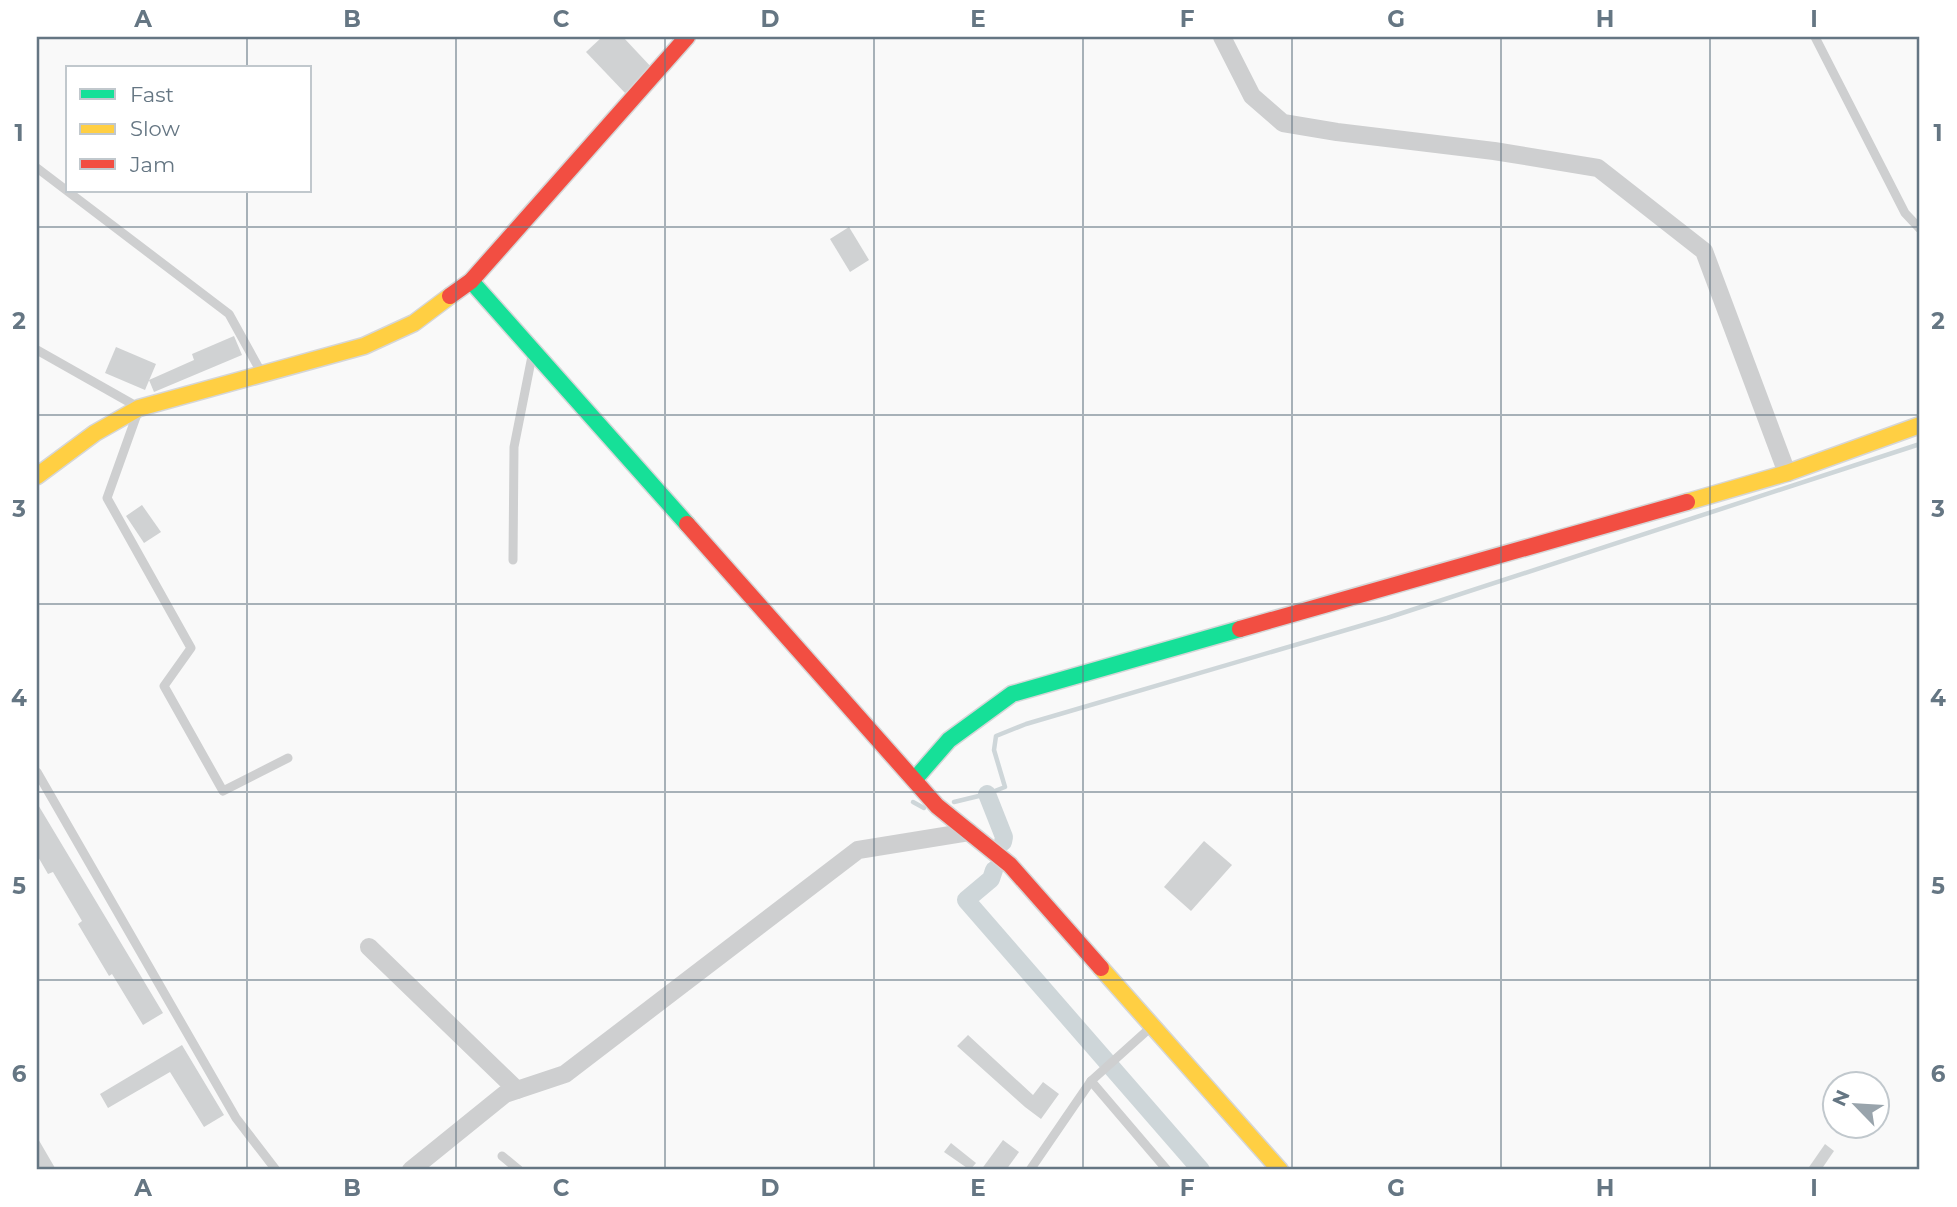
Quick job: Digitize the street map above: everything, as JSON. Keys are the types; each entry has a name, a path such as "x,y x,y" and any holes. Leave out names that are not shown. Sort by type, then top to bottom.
{"street":[{"path":"37,476 95,433 139,408 364,346 414,323 471,281 687,37"},
{"path":"1222,37 1252,96 1283,122 1336,132 1494,150 1598,167 1704,251 1787,473"},
{"path":"471,281 937,806 1010,865 1280,1170"},
{"path":"915,779 949,740 1012,694 1787,473 1920,425"},
{"path":"411,1170 505,1094 565,1074 858,850 970,832"},
{"path":"369,947 517,1090"}],"lane":[{"path":"1815,37 1905,213 1920,229"},
{"path":"37,168 66,190"},
{"path":"69,192 229,314 262,374"},
{"path":"37,350 139,408 107,498 191,648 164,686 223,791 288,758"},
{"path":"513,560 514,447 533,351"},
{"path":"37,772 236,1118 276,1170"},
{"path":"1030,1170 1092,1081 1152,1026"},
{"path":"1092,1081 1167,1170"},
{"path":"502,1156 519,1170"}],"building":[{"path":"602,37 623,37 653,69 626,94 586,52"},
{"path":"849,227 869,260 850,272 830,239"},
{"path":"234,336 242,355 154,392 149,380 194,360 192,354"},
{"path":"116,347 156,364 145,390 105,373"},
{"path":"142,505 161,532 144,543 126,516"},
{"path":"37,803 163,1013 143,1025 78,924 82,921 53,872 48,874 37,855"},
{"path":"1204,841 1232,865 1191,911 1164,887"},
{"path":"968,1035 1033,1095 1043,1082 1059,1094 1041,1119 957,1046"},
{"path":"182,1045 224,1115 204,1127 170,1072 108,1108 100,1094"},
{"path":"37,1137 55,1168 57,1170 37,1170"},
{"path":"1003,1140 1019,1152 1006,1170 981,1170"},
{"path":"951,1143 976,1163 970,1170 944,1152"},
{"path":"1825,1144 1834,1151 1821,1170 1807,1170"}],"waterway":[{"path":"954,802 1005,787 994,750 996,736 1026,724 1387,618 1920,444"},
{"path":"987,794 1004,837 1003,842"},
{"path":"913,802 924,808"},
{"path":"994,870 991,879 966,900 1201,1170"}],"traffic: fast":[{"path":"471,281 687,524"},
{"path":"915,779 949,740 1012,694 1240,629"}],"traffic: slow":[{"path":"37,476 95,433 139,408 364,346 414,323 450,296"},
{"path":"1687,502 1787,473 1920,425"},
{"path":"1101,968 1280,1170"}],"traffic: jam":[{"path":"450,296 471,281 687,37"},
{"path":"1240,629 1687,502"},
{"path":"687,524 937,806 1010,865 1101,968"}]}
